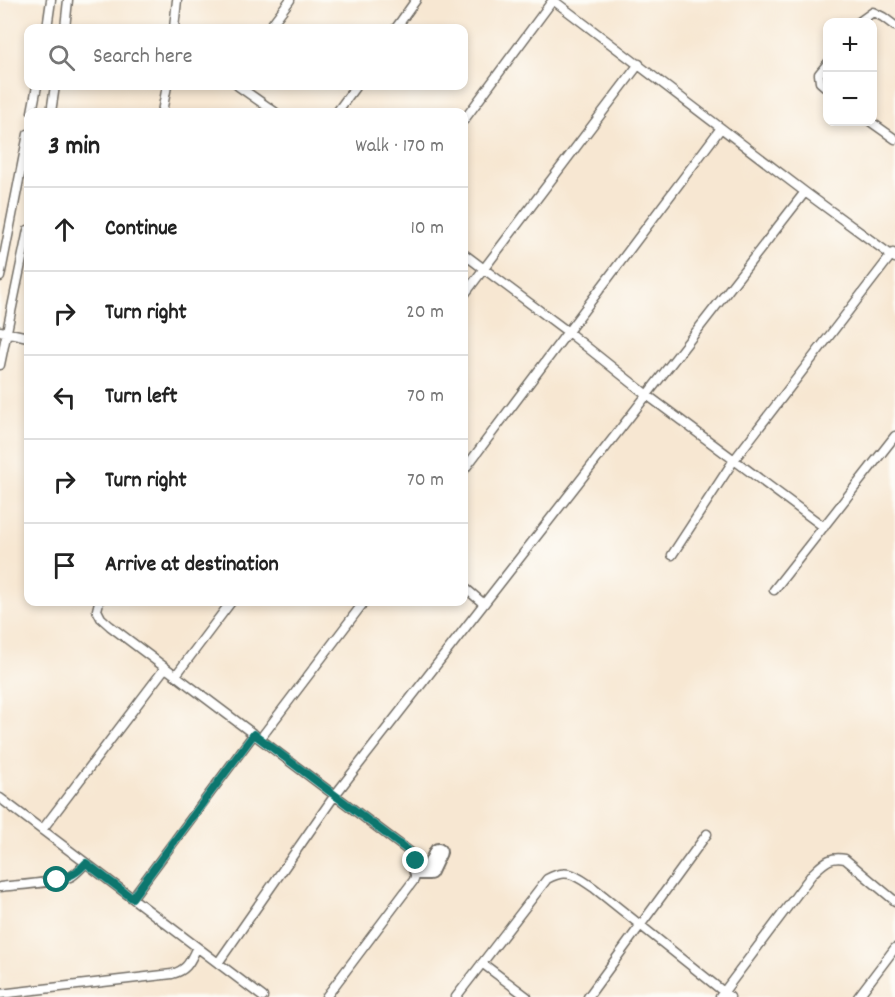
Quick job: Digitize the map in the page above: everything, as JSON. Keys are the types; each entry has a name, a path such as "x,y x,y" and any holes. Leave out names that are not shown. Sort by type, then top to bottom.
{"street":[{"path":"417,871 429,871 438,852"}],"lane":[{"path":"48,24 51,0"},
{"path":"65,24 68,0"},
{"path":"174,24 177,0"},
{"path":"272,24 290,0"},
{"path":"399,24 416,0"},
{"path":"468,115 553,0 805,192 894,255 734,460 672,555"},
{"path":"865,18 873,12 883,16 895,26"},
{"path":"468,290 639,64"},
{"path":"823,69 819,74 820,82 823,85"},
{"path":"33,108 36,90"},
{"path":"52,108 54,90"},
{"path":"163,108 166,90"},
{"path":"244,90 269,108"},
{"path":"340,108 353,90"},
{"path":"877,126 895,139"},
{"path":"468,465 721,129"},
{"path":"0,277 24,154"},
{"path":"218,963 335,795 805,192"},
{"path":"0,365 4,332 24,248"},
{"path":"468,257 647,395 824,527"},
{"path":"4,332 24,336"},
{"path":"774,590 895,436"},
{"path":"468,591 484,604"},
{"path":"98,606 97,610 101,618 410,852 416,861 417,871 414,880 326,997"},
{"path":"176,675 228,606"},
{"path":"132,898 361,606"},
{"path":"42,830 165,668"},
{"path":"0,798 263,997"},
{"path":"588,997 707,834"},
{"path":"456,997 548,879 558,873 567,873 580,879 725,996 813,873 825,862 836,857 844,860 895,901"},
{"path":"0,887 69,878 86,863"},
{"path":"0,994 182,972 196,947"},
{"path":"858,997 895,948"},
{"path":"482,963 527,997"}],"route":[{"path":"57,880 69,878 86,863 132,898 254,734 410,852 416,861"}]}
